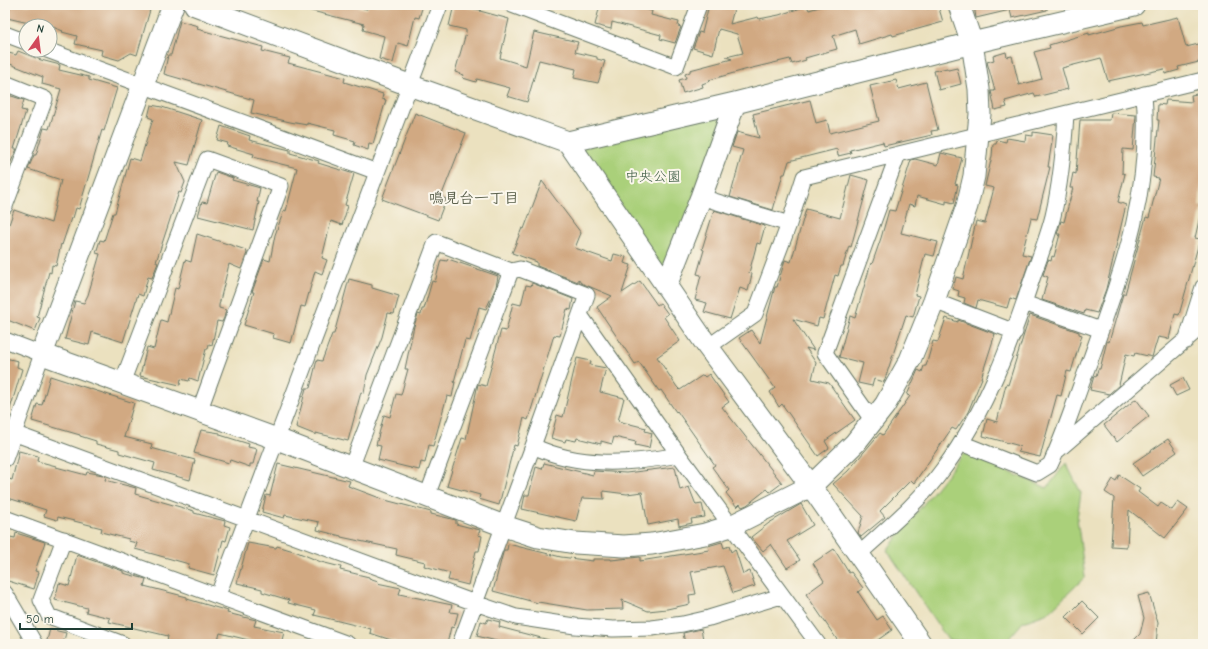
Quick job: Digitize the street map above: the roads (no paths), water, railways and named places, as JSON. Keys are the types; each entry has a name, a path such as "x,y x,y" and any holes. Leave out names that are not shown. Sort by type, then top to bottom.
{"street":[{"path":"5,459 10,432 42,354 173,5"},
{"path":"195,5 409,85 568,142 735,103 972,43 1134,5"},
{"path":"218,595 440,5"},
{"path":"512,5 676,66 699,5"},
{"path":"5,340 199,412 277,439 504,526 538,537 587,544 624,546 652,544 732,526 811,486 855,444 873,421 899,382 910,360 934,301 967,206 974,176 979,134 979,89 972,43 959,5"},
{"path":"5,34 18,39"},
{"path":"58,54 377,172"},
{"path":"708,347 755,314 789,224 804,177 1203,80"},
{"path":"5,83 45,99 5,206"},
{"path":"961,443 1037,472 1050,465 1121,276 1139,202 1147,126 1144,94"},
{"path":"666,286 701,197 735,103"},
{"path":"859,554 904,513 943,469 961,443 997,373 1015,332 1053,216 1063,158 1066,114"},
{"path":"568,142 708,347 811,486 921,644"},
{"path":"873,421 825,353 898,154"},
{"path":"122,383 207,159 281,186 199,412"},
{"path":"701,197 789,224"},
{"path":"351,468 436,242 511,271 520,269 587,295 534,446 460,644"},
{"path":"427,496 511,271"},
{"path":"1186,340 1203,287"},
{"path":"934,301 1015,332"},
{"path":"1024,303 1101,330"},
{"path":"580,315 679,455 732,526 781,596 818,644"},
{"path":"1056,451 1203,325"},
{"path":"10,432 516,617 575,626 613,629 652,628 683,624 709,618 781,596"},
{"path":"534,446 552,455 586,461 623,463 679,455"},
{"path":"5,518 348,644"},
{"path":"64,539 42,600 49,616 124,644"},
{"path":"5,593 35,644"}],"district":[{"name":"鳴見台一丁目","path":"474,198"}],"park label":[{"name":"中央公園","path":"653,176"}]}
